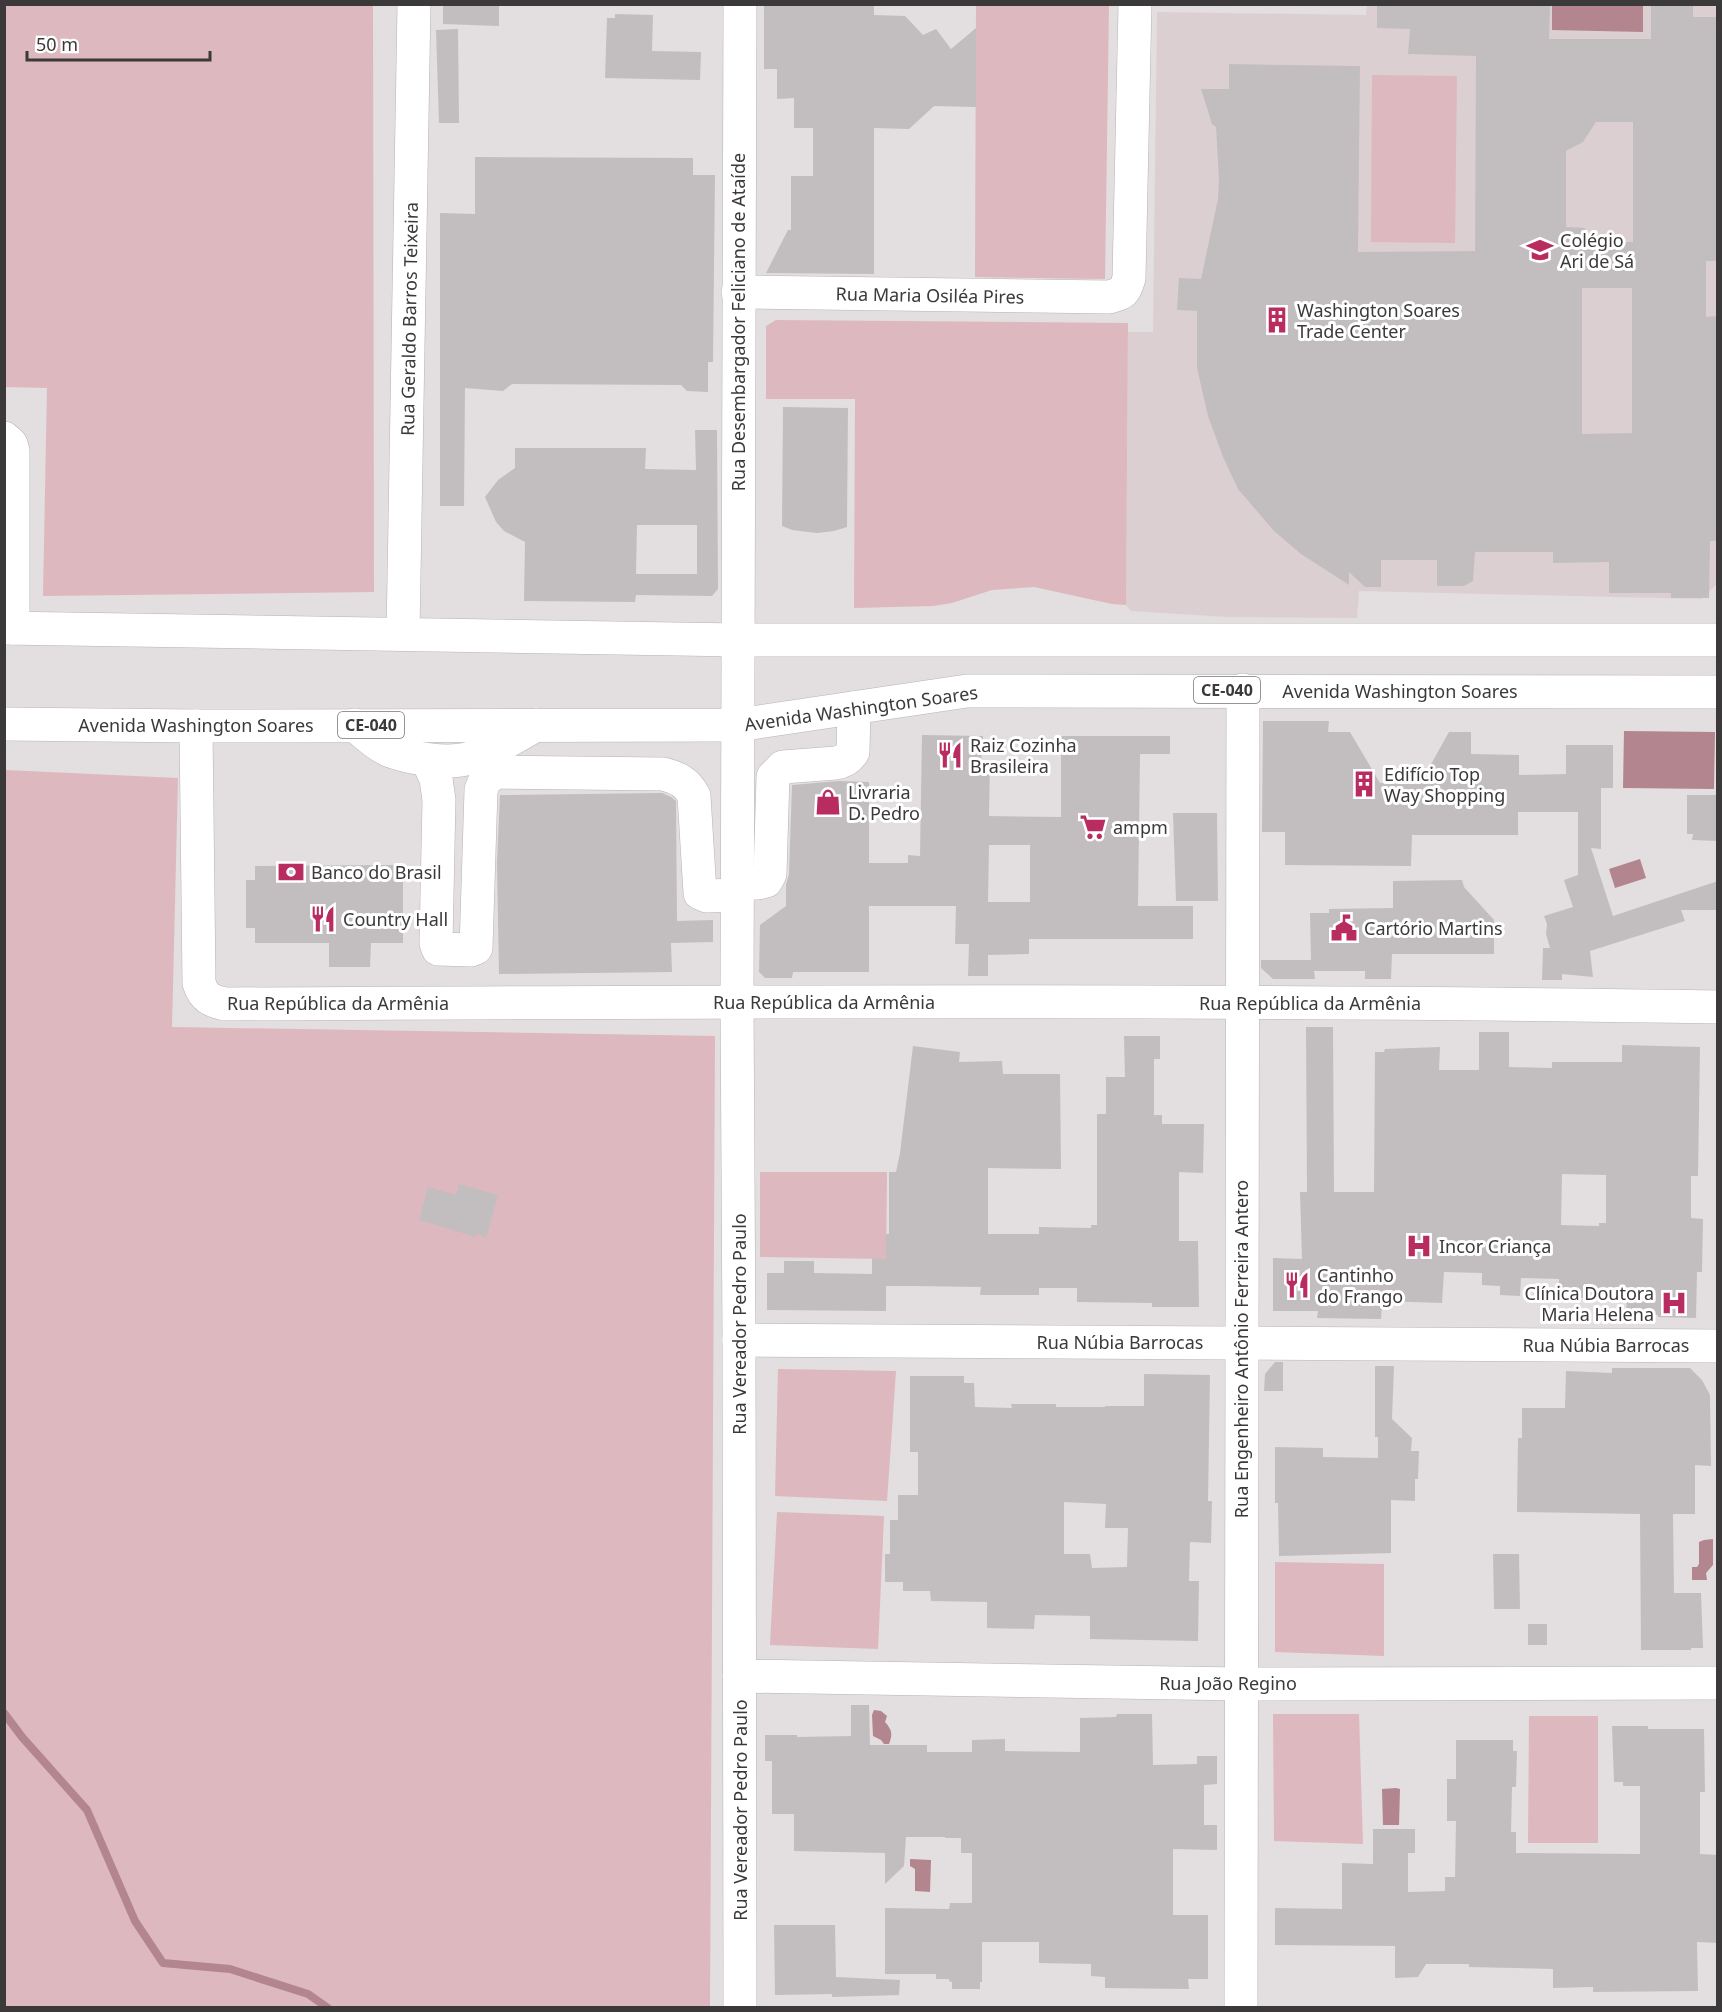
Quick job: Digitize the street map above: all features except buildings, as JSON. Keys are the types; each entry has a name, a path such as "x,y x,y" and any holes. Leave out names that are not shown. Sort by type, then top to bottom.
{"main road":[{"name":"Rua Geraldo Barros Teixeira","path":"403,634 414,4"},
{"name":"Rua Desembargador Feliciano de Ataíde","path":"738,640 740,4"},
{"name":"Rua Maria Osiléa Pires","path":"738,292 1109,297 1122,293 1129,278 1134,18"},
{"path":"4,438 11,444 13,451 9,628 738,640 1718,640"},
{"name":"Rua Vereador Pedro Paulo","path":"738,640 736,1002 741,2007"},
{"name":"Avenida Washington Soares","path":"4,723 196,726 738,725 967,690 1718,692"},
{"name":"Rua Engenheiro Antônio Ferreira Antero","path":"1241,2007 1243,690"},
{"path":"428,761 436,779 439,800 436,943 438,949 471,950 476,948 481,790 485,780 496,772 663,774 681,779 694,796 699,891 707,896 766,880 770,874 773,777 783,767 836,763 848,758 853,752 854,708"},
{"path":"355,725 374,742 389,750 428,761 468,759 536,725"},
{"name":"Rua República da Armênia","path":"196,726 199,983 202,992 212,1002 225,1004 1241,1002 1718,1007"},
{"path":"456,801 457,773 468,759"},
{"name":"Rua Núbia Barrocas","path":"739,1340 1718,1346"},
{"name":"Rua João Regino","path":"739,1676 1241,1684 1718,1683"}],"shaded area":[{"path":"5,4 373,5 374,592 43,596 47,388 5,387"},
{"name":"Colégio Ari de Sá","path":"1367,4 1717,5 1717,584 1701,599 1359,591 1357,618 1228,617 1131,611 1126,605 1128,332 1153,332 1157,12 1366,15"},
{"path":"976,5 1109,5 1105,279 975,277"},
{"path":"1552,5 1643,5 1643,32 1552,30"},
{"path":"1372,75 1457,76 1455,243 1371,242"},
{"path":"776,320 1128,323 1126,605 1034,587 992,590 952,603 933,606 854,608 855,399 766,399 766,326"},
{"path":"1624,731 1715,732 1714,789 1623,788"},
{"path":"5,770 178,778 172,1027 715,1036 710,2007 5,2008"},
{"path":"1640,859 1646,878 1615,888 1609,869"},
{"path":"760,1172 887,1172 886,1259 760,1257"},
{"path":"778,1369 896,1371 887,1501 775,1496"},
{"path":"777,1512 884,1516 878,1649 770,1645"},
{"path":"1713,1539 1713,1565 1706,1573 1707,1580 1692,1580 1692,1567 1697,1567 1699,1564 1699,1542"},
{"path":"1275,1562 1384,1564 1384,1656 1275,1652"},
{"path":"874,1710 881,1711 887,1716 885,1722 891,1735 889,1744 884,1744 873,1736 872,1715"},
{"path":"1273,1714 1359,1714 1363,1844 1274,1841"},
{"path":"1529,1716 1598,1716 1598,1843 1528,1843"},
{"path":"1382,1789 1400,1789 1399,1825 1383,1825"},
{"path":"910,1859 931,1860 930,1892 915,1891 915,1869 910,1866"}],"waterway":[{"path":"4,1713 22,1737 87,1810 135,1921 163,1963 230,1969 308,1994 328,2008"}],"place":[{"name":"Colégio Ari de Sá","path":"1540,250"},
{"name":"Washington Soares Trade Center","path":"1277,320"},
{"name":"Raiz Cozinha Brasileira","path":"950,755"},
{"name":"Edifício Top Way Shopping","path":"1364,784"},
{"name":"Livraria D. Pedro","path":"828,802"},
{"name":"ampm","path":"1093,827"},
{"name":"Banco do Brasil","path":"291,872"},
{"name":"Country Hall","path":"323,919"},
{"name":"Cartório Martins","path":"1344,928"},
{"name":"Incor Criança","path":"1419,1246"},
{"name":"Cantinho do Frango","path":"1297,1285"},
{"name":"Clínica Doutora Maria Helena","path":"1674,1303"}]}
